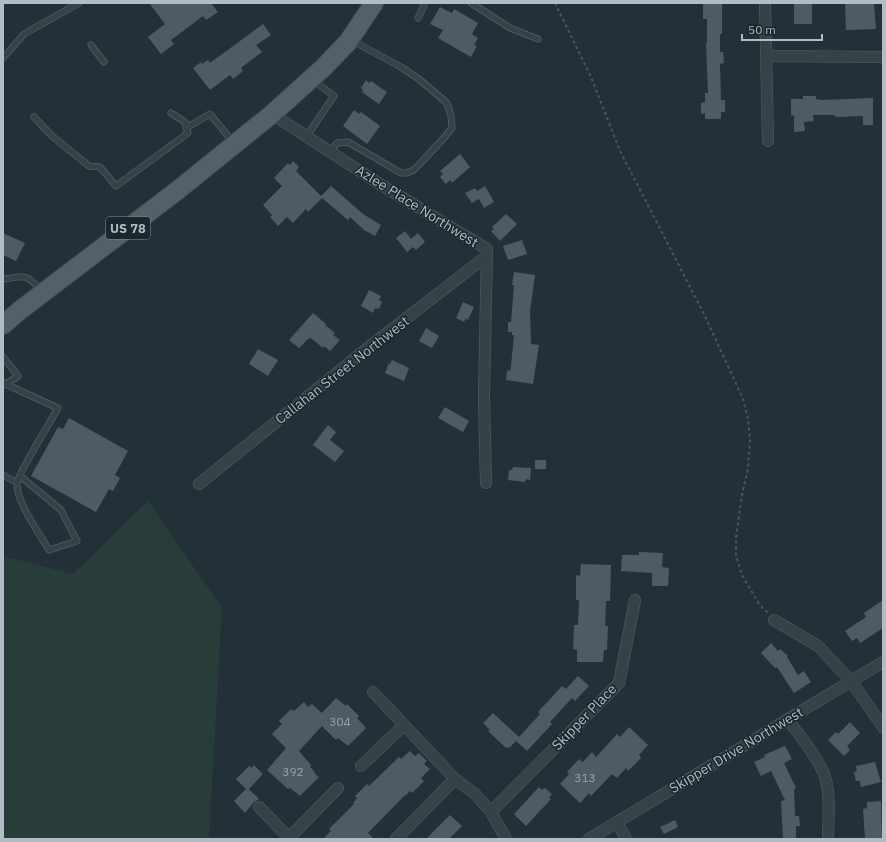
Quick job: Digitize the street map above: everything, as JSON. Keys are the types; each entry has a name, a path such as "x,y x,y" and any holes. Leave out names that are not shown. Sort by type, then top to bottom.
{"main road":[{"name":"US 78","path":"3,325 19,311 178,190 272,114 323,68 349,39 374,3"},
{"name":"US 78","path":"3,320 19,311"}],"street":[{"path":"765,3 768,141"},
{"path":"766,56 883,57"},
{"name":"Azlee Place Northwest","path":"272,114 378,183 487,249 484,396 486,483"},
{"name":"Callahan Street Northwest","path":"199,484 374,343 487,256"},
{"name":"Skipper Place","path":"491,812 619,683 635,600"},
{"path":"774,620 818,646 851,681 883,727"},
{"name":"Skipper Drive Northwest","path":"589,839 883,662"},
{"path":"373,692 455,779 475,794 491,812 506,839"},
{"path":"787,719 819,764 825,777 828,791 828,839"},
{"path":"361,766 404,725"},
{"path":"398,838 455,779"},
{"path":"259,807 290,839 338,788"},
{"path":"617,822 626,839"}],"lane":[{"path":"3,58 24,34 79,3"},
{"path":"418,18 424,6 423,3"},
{"path":"471,3 510,28 538,39"},
{"path":"330,152 338,143 348,142 402,173 407,173 414,170 452,128 451,116 447,103 419,79 349,39"},
{"path":"91,45 104,62"},
{"path":"306,136 334,96 311,79"},
{"path":"171,113 185,122 187,130"},
{"path":"34,117 52,136 89,166 100,168 116,186 187,130 210,114 235,144"},
{"path":"3,279 24,276 30,279 43,293"},
{"path":"3,357 18,376 5,384"},
{"path":"5,384 58,408 16,482"},
{"path":"3,475 16,482 20,498 49,550 77,540 61,510 20,476"}],"path":[{"path":"555,3 591,77 620,151 704,314 743,399 748,418 750,441 748,468 742,495 736,537 736,556 742,576 759,604 774,620"}],"green space":[{"path":"148,501 222,608 209,839 3,839 3,562 7,557 73,574"}],"building":[{"path":"149,3 211,3 218,12 206,20 203,16 171,40 174,44 161,54 148,37 165,24"},
{"path":"703,3 722,3 722,34 720,34 720,52 723,52 724,63 720,64 721,100 725,100 725,112 721,112 721,119 705,119 705,113 701,114 701,103 705,102 705,93 708,93 706,43 707,19 703,19"},
{"path":"794,3 812,3 812,24 794,24"},
{"path":"845,3 874,4 876,29 846,30"},
{"path":"440,7 452,13 454,9 478,23 472,34 478,38 474,45 477,46 471,57 438,38 443,30 430,24"},
{"path":"263,24 271,35 256,45 262,52 241,68 243,71 233,79 230,75 210,90 193,68 201,62 202,64 208,60 210,63"},
{"path":"366,80 369,83 371,81 387,92 379,104 362,92 363,90 361,88"},
{"path":"803,96 816,96 816,99 822,100 873,98 873,125 863,125 863,116 835,117 835,115 813,115 814,121 804,122 805,131 794,132 794,115 791,116 791,99 803,99"},
{"path":"354,110 359,114 361,112 380,126 367,144 343,126"},
{"path":"460,154 470,167 452,183 450,180 446,184 440,177 443,174 440,171"},
{"path":"293,161 299,167 296,171 321,196 331,186 363,214 381,225 375,236 364,230 350,217 348,220 322,198 308,212 306,209 293,223 287,217 278,226 270,217 272,215 263,205 282,186 274,178 288,163 290,165"},
{"path":"485,186 494,202 484,208 479,199 472,203 465,193 475,188 477,191"},
{"path":"506,214 517,224 500,241 491,231 494,229 492,227"},
{"path":"405,231 411,239 418,233 425,242 416,250 413,247 407,252 396,238"},
{"path":"3,233 25,243 16,261 3,255"},
{"path":"522,240 527,254 508,260 503,246"},
{"path":"514,272 535,275 530,311 531,344 539,345 533,384 506,380 507,370 510,371 511,366 514,335 512,335 512,332 508,332 508,322 511,322 514,285 512,285"},
{"path":"369,290 381,296 379,300 382,302 379,309 375,308 373,313 361,306"},
{"path":"463,302 474,307 468,320 466,318 464,322 456,318"},
{"path":"313,313 335,333 333,335 340,340 330,351 324,346 323,348 311,338 309,338 299,348 289,340"},
{"path":"426,328 439,336 432,348 419,341"},
{"path":"258,349 278,360 268,376 249,364"},
{"path":"392,360 409,368 404,381 385,373 389,363 390,364"},
{"path":"445,407 469,421 463,432 438,418"},
{"path":"69,418 128,451 115,475 120,478 113,491 109,489 96,512 31,476 58,427 63,429"},
{"path":"328,425 336,432 330,440 344,451 335,462 313,445"},
{"path":"535,460 546,460 546,469 535,469"},
{"path":"513,467 531,468 530,480 526,479 525,482 508,480 509,470 512,470"},
{"path":"639,552 663,553 662,567 669,568 668,586 652,586 652,573 621,571 622,555 639,555"},
{"path":"581,564 611,565 610,601 606,601 605,626 608,626 607,650 604,650 603,662 577,662 577,650 573,649 574,625 578,625 579,600 576,600 576,575 580,576"},
{"path":"883,600 883,628 860,643 857,638 852,641 845,631 866,617 864,613"},
{"path":"771,643 778,651 780,649 788,656 787,657 798,675 804,671 811,682 794,693 777,667 775,668 761,653"},
{"path":"578,676 589,686 575,701 572,698 550,722 552,724 527,751 516,741 509,748 506,748 488,731 490,730 483,723 493,713 519,737 540,714 538,712 562,686 566,689"},
{"path":"336,698 346,706 347,704 359,716 357,718 366,728 348,746 338,738 336,740 322,726 299,751 311,765 310,767 315,772 314,773 319,777 300,796 290,788 288,789 267,770 286,748 272,734 282,724 279,721 291,709 294,711 304,702 308,707 312,704 322,713"},
{"path":"850,722 860,733 847,746 850,750 844,756 828,740 836,732 838,734"},
{"path":"629,727 648,745 639,755 641,758 628,771 626,768 617,778 612,774 591,796 589,793 580,803 560,784 569,774 567,772 579,759 583,762 592,752 596,757 617,734 620,737"},
{"path":"785,746 792,759 784,763 796,788 794,789 795,816 799,816 800,826 796,826 796,839 783,839 781,801 785,800 771,771 761,776 754,762 765,757 764,755"},
{"path":"410,751 415,756 419,753 427,761 424,764 430,769 421,778 424,781 412,793 410,791 405,795 368,833 374,839 323,839 331,831 329,829 354,804 353,803 357,798 355,796 367,784 369,786 399,757 401,759"},
{"path":"875,762 881,782 861,787 860,781 856,781 854,772 857,771 856,766"},
{"path":"254,765 263,774 249,789 259,799 254,802 245,813 234,801 246,789 236,779 249,766 252,768"},
{"path":"539,787 542,790 545,788 552,794 549,798 551,799 526,826 514,814"},
{"path":"881,801 882,839 865,839 863,809 867,808 867,802"},
{"path":"450,815 462,826 449,839 426,839"},
{"path":"675,820 678,827 664,834 660,827"}]}
